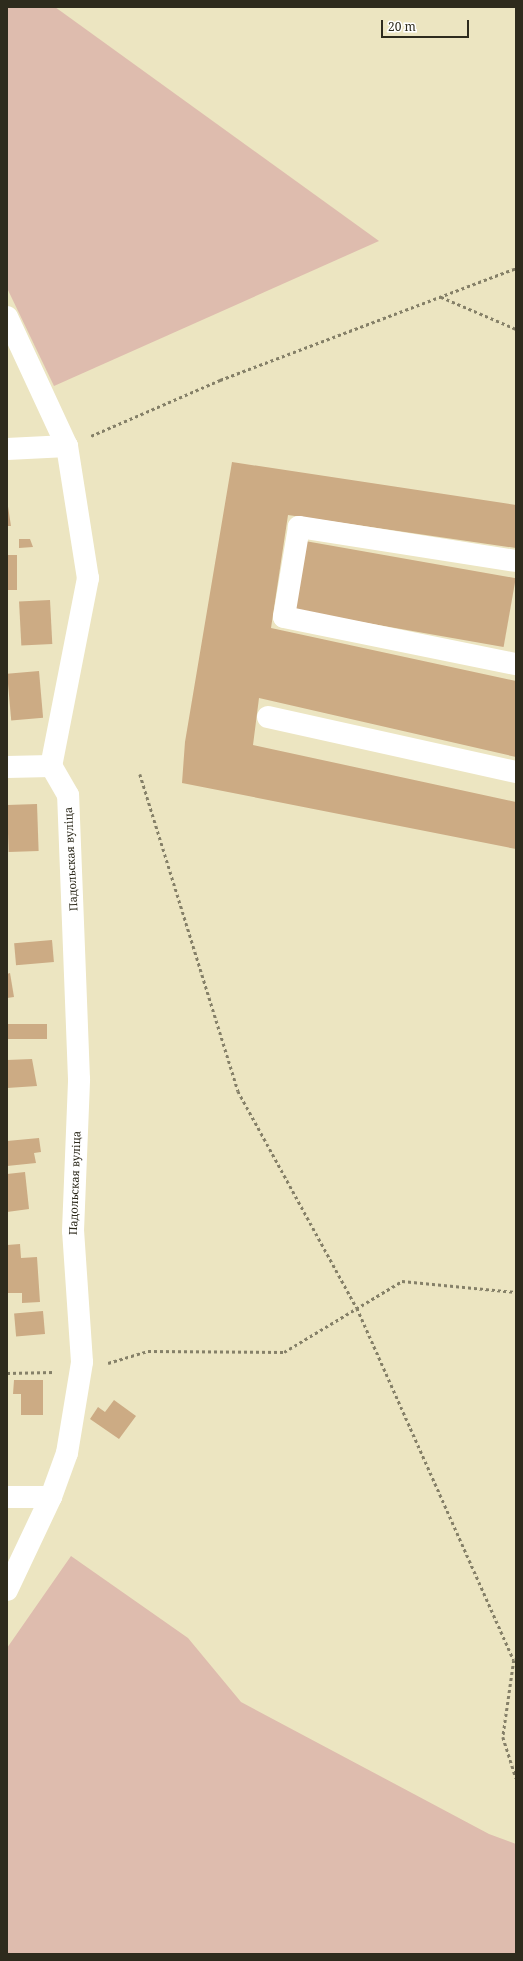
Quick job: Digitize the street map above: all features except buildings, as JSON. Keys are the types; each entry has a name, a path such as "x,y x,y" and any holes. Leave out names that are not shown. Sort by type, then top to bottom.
{"street":[{"path":"7,317 68,446 88,578 52,766 7,767"},
{"path":"7,449 68,446"},
{"path":"516,561 299,527 284,617 516,664"},
{"path":"268,717 516,772"},
{"name":"Падольская вуліца","path":"7,1590 51,1497 67,1453 80,1371 73,1232 77,1005 68,795 52,766"},
{"path":"7,1497 51,1497"}],"path":[{"path":"68,446 220,380 516,268"},
{"path":"440,296 516,328"},
{"path":"140,774 238,1091 357,1308 514,1660 503,1737 516,1778"},
{"path":"7,1373 80,1371 148,1351 284,1352 402,1281 516,1292"}],"shaded area":[{"path":"7,7 55,7 379,241 54,386 7,288"},
{"path":"71,1556 188,1638 241,1702 489,1834 516,1844 516,1954 7,1954 7,1648"}]}
